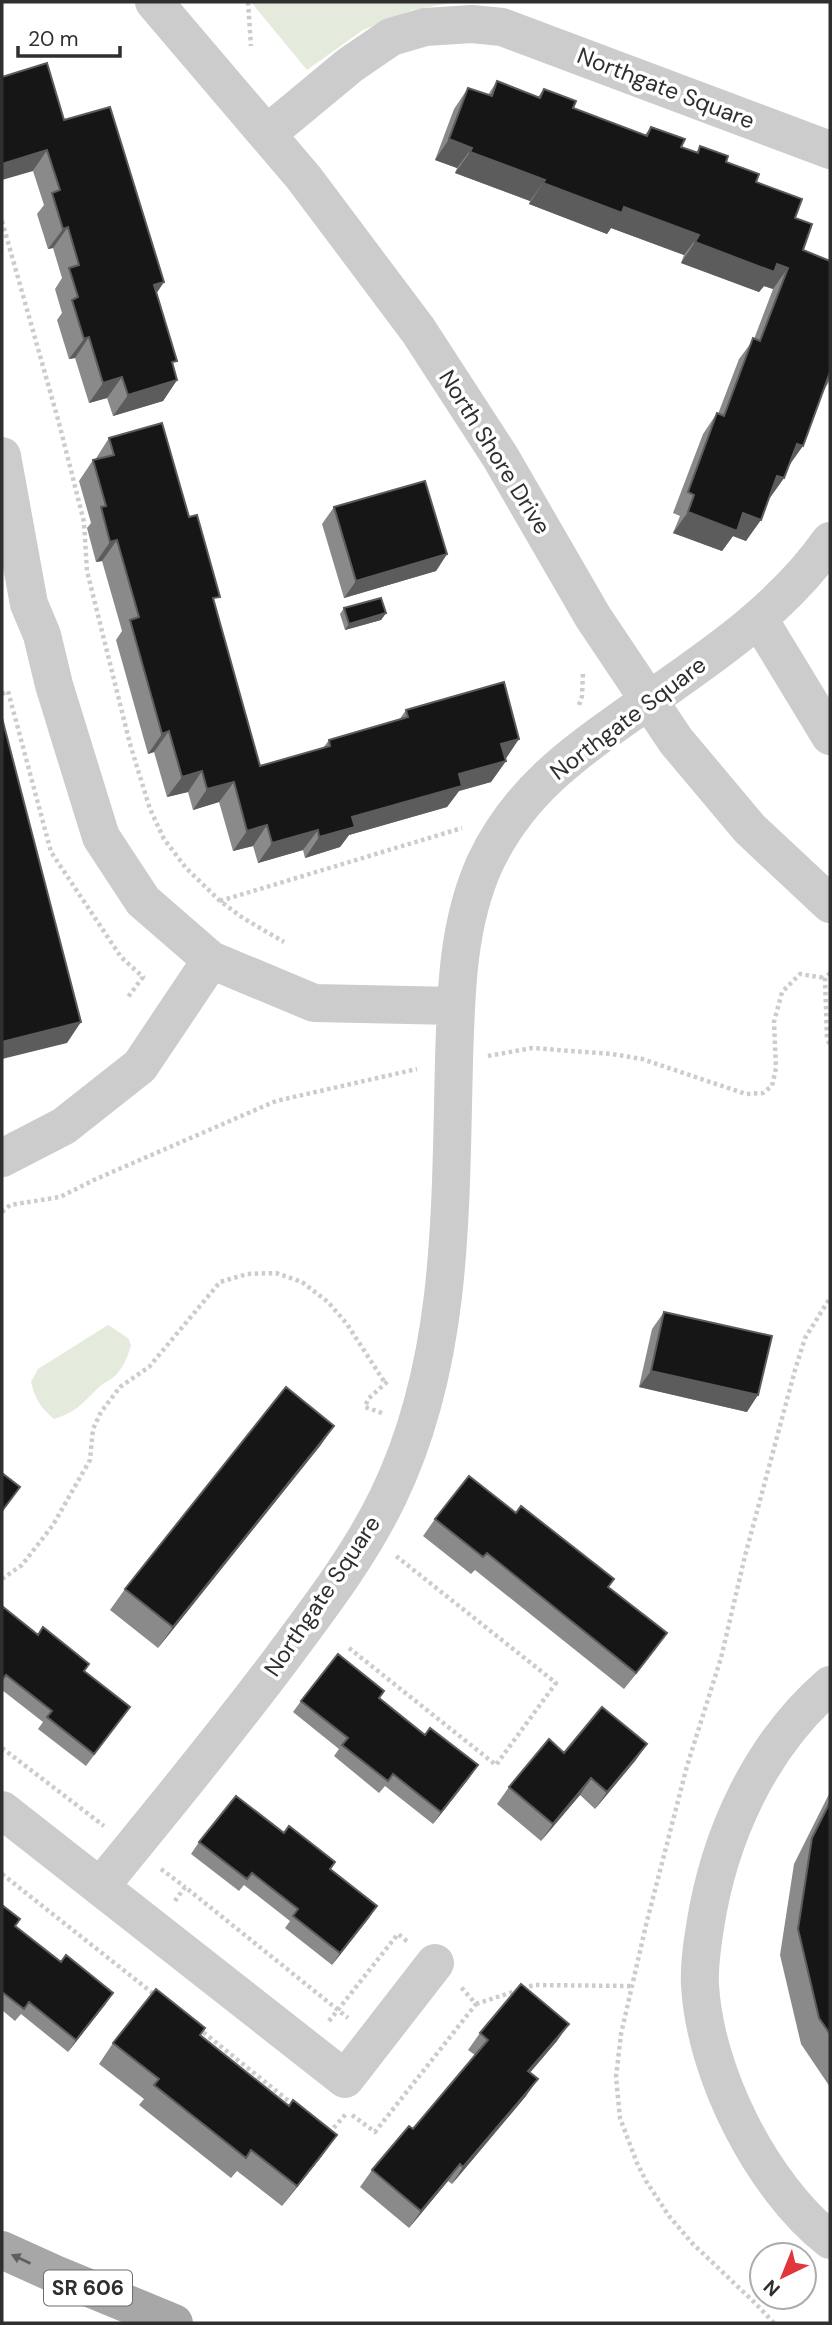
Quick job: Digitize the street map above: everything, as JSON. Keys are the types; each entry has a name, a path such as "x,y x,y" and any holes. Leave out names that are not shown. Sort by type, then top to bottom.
{"main road":[{"name":"SR 606","path":"2,2250 174,2323"}],"street":[{"name":"North Shore Drive","path":"154,2 268,133 366,259 460,392 593,617 684,751 750,828 830,904"},
{"name":"Northgate Square","path":"268,133 350,65 391,37 425,27 472,24 502,27 830,150"},
{"path":"2,456 29,604 42,635 54,685 102,837 143,901 211,960 314,1003 456,1006"},
{"name":"Northgate Square","path":"100,1887 261,1687 329,1594 368,1533 393,1486 402,1414 435,1348 447,1242 456,1006 464,929 484,865 502,833 529,796 557,767 759,620 803,577 830,541"},
{"path":"759,620 830,736"},
{"path":"2,1158 64,1126 140,1066 211,960"},
{"path":"830,1685 780,1740 762,1766 744,1801 715,1877 701,1952 700,1983 703,2013 715,2060 750,2143 792,2203 830,2240"},
{"path":"2,1810 345,2079 435,1963"}],"path":[{"path":"248,2 251,46"},
{"path":"2,221 84,522 87,571 130,744 146,796 164,839 186,868 220,901 284,942"},
{"path":"220,901 470,826"},
{"path":"830,973 825,978 827,1039 830,1045"},
{"path":"2,1579 22,1565 53,1525 90,1460 93,1429 101,1412 120,1387 149,1367 220,1282 247,1274 276,1273 302,1282 328,1301 347,1324 385,1383 368,1399 365,1407 402,1414"},
{"path":"349,1648 496,1765 556,1683 368,1533"},
{"path":"2,1748 185,1887 376,2040"},
{"path":"154,1929 185,1887"},
{"path":"323,2029 398,1934 435,1963"},
{"path":"476,2004 534,1985 632,1986"}],"shaded area":[{"path":"251,2 456,2 413,10 363,30 307,70"},
{"path":"108,1325 128,1338 131,1345 123,1364 116,1375 78,1407 54,1419 39,1403 31,1382 38,1369"}],"building":[{"path":"47,63 64,120 110,107 164,282 154,285 177,361 172,362 177,380 128,395 122,377 103,383 89,337 84,339 72,300 78,297 69,268 79,265 68,227 63,229 52,193 60,190 47,150 2,164 2,77"},
{"path":"497,81 540,98 544,89 576,101 573,108 647,136 651,127 685,139 681,147 698,153 700,146 728,156 726,162 759,174 756,182 802,199 795,218 812,224 803,250 830,261 830,372 803,446 797,444 784,478 777,476 761,520 743,513 737,531 688,512 694,495 688,492 717,413 724,416 753,338 760,341 788,268 777,264 774,272 695,242 699,235 624,207 622,213 543,183 545,180 470,152 472,148 449,139 468,88 492,96"},
{"path":"162,423 189,517 197,515 220,597 213,598 260,766 330,746 329,740 408,717 406,710 504,682 519,739 501,744 506,761 459,774 462,786 352,817 355,827 319,837 318,830 272,843 267,825 247,831 234,782 207,789 202,771 182,777 169,731 162,734 130,620 139,617 117,540 110,542 101,507 106,506 93,460 114,455 109,438"},
{"path":"425,481 447,554 356,581 334,507"},
{"path":"381,598 386,613 349,624 344,608"},
{"path":"2,718 81,1022 2,1042"},
{"path":"664,1312 772,1336 758,1395 651,1371"},
{"path":"286,1387 334,1426 173,1627 125,1589"},
{"path":"2,1473 20,1487 2,1511"},
{"path":"469,1476 516,1513 521,1506 614,1579 608,1587 667,1633 636,1673 487,1553 483,1557 435,1519"},
{"path":"2,1606 38,1635 43,1627 89,1664 84,1671 130,1707 94,1754 47,1717 52,1711 6,1675 2,1680"},
{"path":"338,1654 384,1691 379,1698 425,1735 430,1728 478,1765 441,1812 393,1774 388,1781 342,1745 348,1738 301,1701"},
{"path":"602,1707 647,1744 607,1792 591,1778 553,1824 509,1787 549,1739 564,1753"},
{"path":"236,1796 284,1833 289,1826 335,1862 330,1869 377,1906 340,1953 293,1916 298,1909 252,1873 247,1879 199,1842"},
{"path":"830,1802 830,2034 819,2018 798,1929 812,1838"},
{"path":"2,1905 20,1919 15,1926 61,1962 66,1955 113,1993 76,2040 29,2002 24,2009 2,1992"},
{"path":"521,1984 569,2024 528,2071 538,2079 463,2167 460,2164 421,2211 372,2170 409,2126 413,2129 488,2040 480,2033"},
{"path":"156,1989 205,2028 200,2035 289,2106 293,2100 337,2135 297,2186 251,2150 246,2158 154,2085 159,2079 113,2043"}]}
